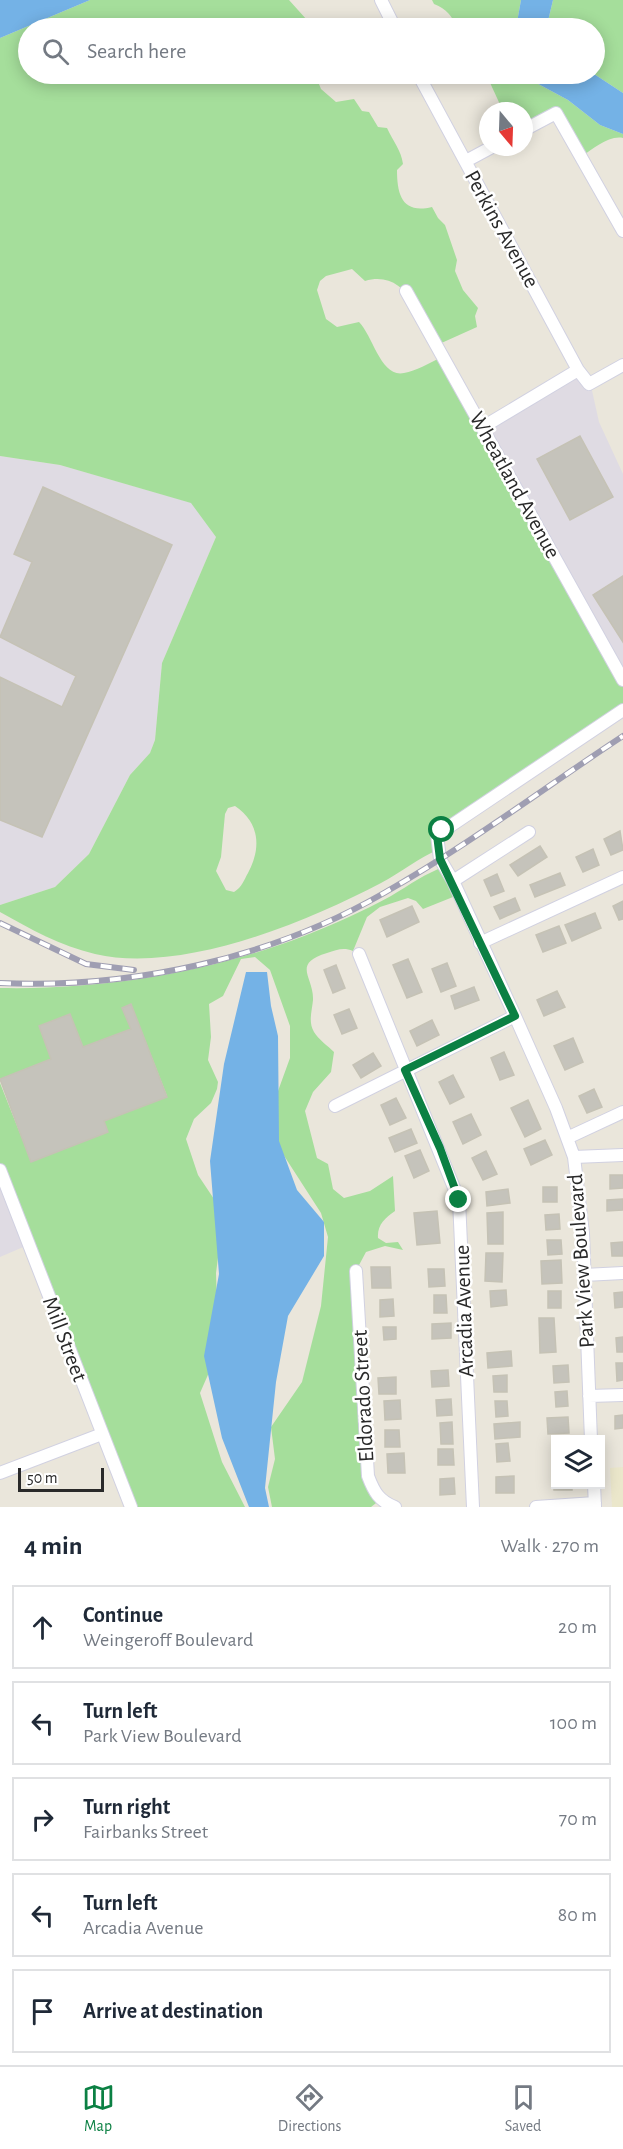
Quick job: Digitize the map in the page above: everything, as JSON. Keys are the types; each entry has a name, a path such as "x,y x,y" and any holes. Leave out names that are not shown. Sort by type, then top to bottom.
{"street":[{"path":"381,0 390,18"},
{"name":"Perkins Avenue","path":"424,84 578,370 589,384 623,365"},
{"path":"533,125 556,113 623,231"},
{"path":"466,161 479,154"},
{"name":"Wheatland Avenue","path":"405,291 623,680"},
{"path":"483,427 578,370"},
{"name":"Park View Boulevard","path":"591,1435 584,1275 578,1181 574,1157 515,1016 453,881 440,859 437,835 623,710"},
{"path":"453,881 529,832"},
{"path":"480,943 623,877"},
{"name":"Arcadia Avenue","path":"359,954 405,1070 440,1148 459,1200 473,1507"},
{"path":"335,1106 515,1016"},
{"path":"567,1138 623,1112"},
{"path":"574,1157 623,1155"},
{"name":"Mill Street","path":"0,1170 131,1507"},
{"name":"Eldorado Street","path":"356,1271 368,1476 375,1493 384,1502 395,1507"},
{"path":"584,1275 623,1273"},
{"path":"589,1396 623,1395"},
{"path":"0,1473 102,1434"},
{"path":"536,1507 595,1505 594,1489"}],"shaded area":[{"path":"575,368 591,386 599,422 623,474 623,681 484,433"},
{"path":"0,456 60,465 192,503 216,537 162,663 155,740 150,753 130,775 89,854 55,887 0,905"},
{"path":"0,1173 28,1245 0,1257"},
{"path":"623,1467 623,1507 612,1507 610,1468"}],"green space":[{"path":"90,0 289,0 305,18 47,18"},
{"path":"432,0 521,0 518,18 452,18 449,13 434,4"},
{"path":"553,0 623,0 623,93 605,81 605,18 549,18"},
{"path":"18,30 18,84 319,84 321,89 336,102 354,99 362,111 369,112 378,127 387,128 399,150 403,164 397,170 400,195 408,205 414,208 432,207 445,225 457,260 455,271 463,290 478,308 475,316 477,327 437,345 418,309 401,288 379,279 365,281 352,269 326,276 320,281 317,290 326,319 337,327 359,322 383,363 396,373 413,371 440,358 623,681 623,705 440,827 440,849 381,883 316,914 242,941 203,951 165,957 129,958 95,954 58,942 0,912 0,905 55,887 89,854 130,775 150,753 155,740 162,663 216,537 191,503 60,465 0,456 0,38","holes":["235,806 249,820 256,836 255,854 241,886 234,892 226,890 216,871 221,857 225,814 228,808"]},
{"path":"491,84 538,84 568,100 600,125 623,134 623,138 607,141 581,157 557,117 533,126 533,102 499,102"},
{"path":"446,866 458,895 423,909 416,901 408,898 380,907 367,917 353,951 343,949 327,953 316,957 307,967 313,1000 312,1028 334,1052 331,1072 313,1092 305,1111 317,1158 328,1164 333,1189 344,1198 370,1191 393,1176 395,1211 382,1222 378,1238 386,1243 398,1242 403,1250 385,1246 366,1252 358,1267 368,1477 385,1496 371,1507 272,1507 268,1487 275,1459 271,1427 302,1382 321,1306 328,1237 321,1213 281,1151 275,1126 278,1091 290,1058 290,1026 270,970 255,957 241,959 223,996 209,1004 211,1037 208,1060 218,1082 217,1089 211,1103 194,1119 186,1139 198,1175 218,1205 223,1219 216,1273 218,1340 214,1361 200,1393 222,1462 245,1507 130,1507 0,1174 0,1083 31,1161 108,1132 104,1121 167,1096 131,1004 123,1008 131,1029 83,1047 39,1026 51,1059 0,1079 0,988 39,988 116,982 155,977 230,960 268,949 337,922 381,902 424,876"}],"water":[{"path":"0,0 90,0 47,18 18,18 18,30 0,38"},
{"path":"521,0 553,0 549,18 518,18"},
{"path":"605,81 623,93 623,134 600,125 568,100 538,84 605,84"},
{"path":"246,972 267,972 271,1006 278,1036 279,1141 297,1190 324,1222 324,1256 288,1316 276,1382 265,1488 269,1507 249,1507 222,1438 204,1356 219,1274 210,1161 224,1064"}],"building":[{"path":"580,436 613,497 570,520 537,459"},
{"path":"43,487 172,545 42,837 0,820 0,677 62,707 76,676 0,637 32,562 14,554"},
{"path":"623,576 623,642 593,595"},
{"path":"620,831 623,850 611,855 604,839"},
{"path":"540,846 547,857 518,876 510,865"},
{"path":"593,849 599,865 583,872 576,857"},
{"path":"560,873 565,885 535,897 530,885"},
{"path":"497,874 504,891 491,896 484,880"},
{"path":"515,898 520,910 500,919 494,907"},
{"path":"623,901 623,919 619,920 613,906"},
{"path":"412,906 419,922 387,937 380,920"},
{"path":"595,913 601,928 572,941 565,925"},
{"path":"559,926 566,943 543,952 536,935"},
{"path":"408,959 422,992 407,998 393,965"},
{"path":"447,963 456,986 441,992 432,969"},
{"path":"336,965 345,988 333,993 324,970"},
{"path":"474,987 479,1000 455,1009 451,996"},
{"path":"557,991 565,1007 544,1016 537,1000"},
{"path":"131,1004 167,1097 104,1121 108,1132 31,1162 0,1079 51,1059 39,1026 70,1014 83,1047 131,1029 122,1008"},
{"path":"349,1009 357,1028 342,1034 334,1015"},
{"path":"432,1020 439,1035 417,1046 410,1031"},
{"path":"573,1038 583,1062 565,1070 554,1046"},
{"path":"504,1052 514,1075 500,1080 491,1058"},
{"path":"373,1053 381,1066 361,1078 353,1065"},
{"path":"453,1075 464,1097 450,1104 439,1082"},
{"path":"594,1089 602,1107 587,1113 579,1096"},
{"path":"396,1098 406,1118 390,1125 381,1105"},
{"path":"528,1100 541,1129 525,1137 511,1108"},
{"path":"471,1114 481,1135 463,1144 453,1122"},
{"path":"411,1129 417,1143 395,1152 389,1138"},
{"path":"545,1140 552,1155 531,1165 524,1149"},
{"path":"420,1150 429,1171 414,1178 405,1156"},
{"path":"486,1151 497,1174 483,1180 472,1158"},
{"path":"610,1175 623,1175 623,1188 610,1189"},
{"path":"543,1187 557,1187 557,1202 543,1202"},
{"path":"508,1189 510,1203 487,1206 486,1192"},
{"path":"623,1199 623,1210 607,1211 607,1200"},
{"path":"437,1211 440,1243 417,1245 414,1213"},
{"path":"503,1212 503,1244 488,1244 487,1213"},
{"path":"559,1214 560,1229 546,1230 545,1215"},
{"path":"547,1240 561,1240 562,1254 548,1255"},
{"path":"623,1242 623,1256 612,1256 611,1243"},
{"path":"486,1253 503,1253 502,1282 485,1281"},
{"path":"561,1260 562,1283 542,1284 541,1261"},
{"path":"371,1267 390,1267 391,1288 372,1288"},
{"path":"428,1269 444,1269 445,1286 429,1287"},
{"path":"506,1290 507,1305 491,1307 490,1291"},
{"path":"548,1291 561,1291 561,1308 548,1308"},
{"path":"623,1292 623,1307 615,1308 614,1293"},
{"path":"434,1295 446,1295 447,1313 434,1313"},
{"path":"393,1299 394,1316 380,1317 380,1300"},
{"path":"539,1318 554,1318 556,1352 540,1353"},
{"path":"451,1323 451,1338 432,1339 432,1324"},
{"path":"383,1327 396,1327 396,1339 384,1340"},
{"path":"623,1337 623,1352 617,1352 616,1338"},
{"path":"511,1351 512,1366 488,1368 487,1353"},
{"path":"616,1363 623,1363 623,1380 617,1381"},
{"path":"568,1365 569,1382 554,1383 553,1366"},
{"path":"448,1370 449,1386 432,1387 431,1371"},
{"path":"507,1375 507,1392 494,1392 493,1376"},
{"path":"396,1377 396,1394 379,1394 378,1378"},
{"path":"567,1391 568,1406 556,1407 555,1392"},
{"path":"451,1399 452,1415 437,1416 436,1400"},
{"path":"400,1400 401,1419 385,1420 384,1401"},
{"path":"495,1401 507,1401 508,1416 496,1417"},
{"path":"623,1415 623,1428 615,1429 615,1416"},
{"path":"568,1417 569,1433 548,1434 547,1418"},
{"path":"452,1422 453,1444 441,1444 440,1423"},
{"path":"520,1422 520,1437 495,1439 494,1424"},
{"path":"385,1430 399,1430 400,1447 385,1447"},
{"path":"508,1443 510,1461 497,1462 496,1444"},
{"path":"438,1449 453,1449 454,1465 438,1465"},
{"path":"404,1453 405,1473 388,1473 387,1454"},
{"path":"514,1476 514,1493 496,1493 496,1477"},
{"path":"454,1478 455,1494 440,1495 440,1479"}],"railway":[{"path":"0,983 49,984 149,975 247,952 294,936 340,916 415,875 623,736"},
{"path":"0,923 86,964 134,970"}],"route":[{"path":"442,830 437,835 440,859 453,881 515,1016 405,1070 440,1148 459,1200"}]}
